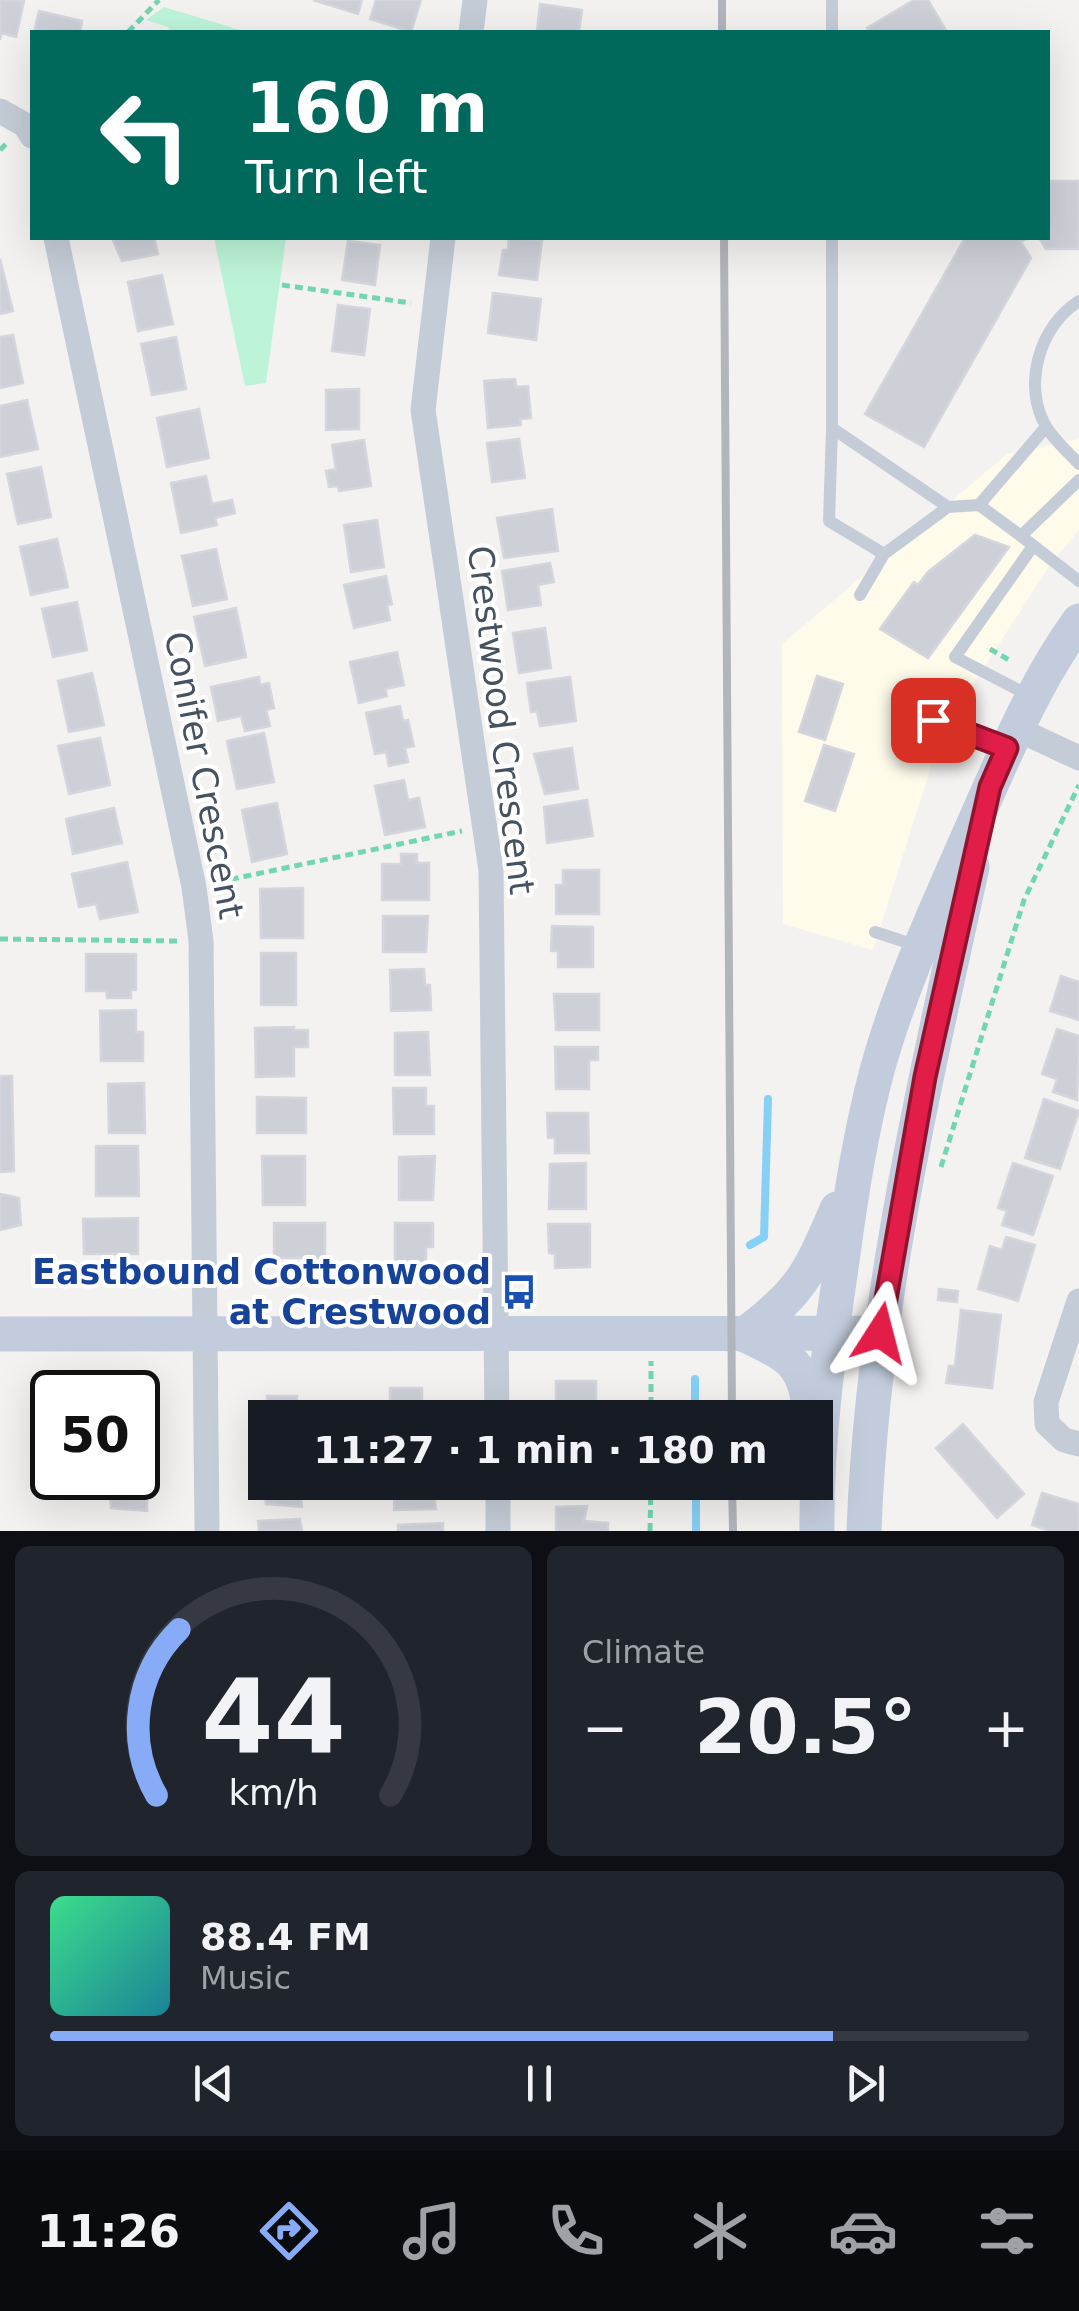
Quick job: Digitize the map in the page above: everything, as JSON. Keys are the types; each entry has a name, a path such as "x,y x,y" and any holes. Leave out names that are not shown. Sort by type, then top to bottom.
{"main road":[{"path":"823,1400 856,1165 878,1066 920,946 1018,724 1049,662 1079,620"},
{"path":"864,1531 880,1333 925,1077 990,787"},
{"path":"744,1334 787,1302 801,1284 856,1165"},
{"path":"0,1334 744,1334 831,1330 880,1333"},
{"path":"744,1334 784,1353 800,1369 809,1400"},
{"path":"816,1500 816,1531"}],"street":[{"path":"471,30 475,0"},
{"path":"0,112 25,124 30,133"},
{"name":"Conifer Crescent","path":"56,240 194,888 201,941 206,1531"},
{"name":"Crestwood Crescent","path":"443,240 423,410 491,870 497,1400"},
{"path":"1018,724 1079,758"},
{"path":"1079,1301 1046,1402 1047,1424 1064,1440 1079,1444"},
{"path":"498,1500 498,1531"}],"lane":[{"path":"832,0 832,30"},
{"path":"832,240 829,521 884,554"},
{"path":"1079,300 1064,310 1048,333 1034,384 1046,427 1079,464"},
{"path":"979,505 1046,427"},
{"path":"832,428 948,506"},
{"path":"1021,536 1079,480"},
{"path":"860,595 884,554 948,506 979,505 1079,581"},
{"path":"1018,724 955,657 1034,546"},
{"path":"933,720 1018,724"},
{"path":"875,932 920,946"}],"path":[{"path":"130,30 159,0"},
{"path":"282,285 433,307"},
{"path":"990,649 1008,660"},
{"path":"937,1179 1024,900 1079,785"},
{"path":"194,888 484,826"},
{"path":"0,939 201,941"},
{"path":"651,1334 651,1400"},
{"path":"650,1500 650,1531"}],"shaded area":[{"path":"1079,439 1079,530 1052,562 942,732 873,950 783,924 782,644 1007,454"}],"green space":[{"path":"164,7 240,30 169,30 146,20"},
{"path":"214,240 286,240 266,383 245,386"}],"building":[{"path":"0,0 24,1 16,37 1,33 0,40"},
{"path":"313,0 362,0 358,14"},
{"path":"376,0 421,0 412,30 370,19"},
{"path":"914,0 928,0 946,30 868,30"},
{"path":"540,4 582,10 579,30 537,30"},
{"path":"39,11 82,21 80,30 34,30"},
{"path":"1050,181 1079,181 1079,249 1046,249 1040,240 1050,240"},
{"path":"113,240 154,240 158,254 122,261"},
{"path":"509,240 542,240 537,280 499,275 503,250 508,250"},
{"path":"964,240 1024,240 1021,242 1031,258 924,447 865,414"},
{"path":"348,241 380,245 375,285 342,280"},
{"path":"0,259 13,311 0,314"},
{"path":"162,275 173,324 138,331 128,282"},
{"path":"493,293 541,299 536,340 488,333"},
{"path":"338,305 370,309 364,355 332,351"},
{"path":"13,335 23,383 0,388 0,337"},
{"path":"176,337 186,389 152,395 141,344"},
{"path":"515,379 516,387 528,386 531,418 520,419 521,425 488,428 484,381"},
{"path":"359,389 359,429 326,430 326,390"},
{"path":"27,400 38,449 0,457 0,406"},
{"path":"199,409 209,458 167,467 157,418"},
{"path":"519,439 525,478 492,482 487,443"},
{"path":"364,440 371,486 339,491 338,486 329,487 326,471 336,469 332,445"},
{"path":"41,467 51,517 18,524 7,474"},
{"path":"206,476 212,504 232,500 235,513 215,518 217,525 181,533 171,483"},
{"path":"552,509 558,551 504,558 497,518"},
{"path":"377,520 384,567 351,572 344,525"},
{"path":"975,535 1009,547 928,658 880,629 914,582 918,585 928,572"},
{"path":"57,539 68,587 31,595 20,547"},
{"path":"216,549 227,599 193,606 182,556"},
{"path":"550,563 554,582 538,585 541,605 508,610 502,571"},
{"path":"386,576 392,604 387,605 390,620 354,628 344,585"},
{"path":"77,602 87,650 53,657 42,609"},
{"path":"236,608 246,657 205,666 194,617"},
{"path":"545,628 551,668 519,673 513,633"},
{"path":"397,652 404,685 385,689 387,696 359,703 350,662"},
{"path":"92,673 104,725 69,732 58,681"},
{"path":"817,676 843,684 825,740 799,732"},
{"path":"259,677 260,685 269,683 274,708 266,710 270,726 245,731 241,716 218,721 211,687"},
{"path":"570,677 576,721 540,726 537,711 531,712 527,683"},
{"path":"400,706 414,746 405,748 408,762 389,766 386,752 375,754 366,713"},
{"path":"264,733 274,782 237,789 227,741"},
{"path":"100,738 110,785 69,794 58,746"},
{"path":"824,745 854,754 835,811 805,801"},
{"path":"572,748 578,789 545,794 534,754"},
{"path":"404,780 408,800 419,798 425,827 385,835 375,786"},
{"path":"587,800 593,836 547,843 544,807"},
{"path":"277,803 287,854 252,862 242,810"},
{"path":"114,808 122,843 73,854 66,819"},
{"path":"401,854 417,854 417,863 429,863 429,900 382,900 382,864 401,864"},
{"path":"127,862 138,912 100,919 96,904 79,907 72,874"},
{"path":"563,870 599,870 599,914 556,914 556,885 563,885"},
{"path":"303,888 303,938 261,938 260,889"},
{"path":"383,916 428,916 426,952 383,952"},
{"path":"552,926 593,927 593,967 558,967 558,951 551,951"},
{"path":"261,953 296,953 296,1005 261,1005"},
{"path":"86,954 136,954 136,990 131,990 131,998 107,998 106,991 86,991"},
{"path":"424,969 425,985 430,985 431,1010 391,1011 390,970"},
{"path":"1061,976 1079,982 1079,1020 1050,1011"},
{"path":"554,994 599,994 599,1030 556,1030"},
{"path":"136,1010 136,1032 143,1032 143,1061 101,1061 100,1011"},
{"path":"255,1028 308,1030 308,1047 294,1047 294,1076 256,1077"},
{"path":"1057,1029 1079,1036 1077,1100 1053,1092 1057,1079 1042,1074"},
{"path":"428,1032 430,1075 395,1075 395,1033"},
{"path":"555,1047 598,1047 598,1060 589,1060 589,1089 556,1089"},
{"path":"0,1076 12,1076 14,1171 0,1172"},
{"path":"144,1083 145,1133 109,1133 108,1084"},
{"path":"393,1088 426,1088 426,1106 434,1106 434,1134 394,1134"},
{"path":"257,1097 306,1098 306,1133 257,1133"},
{"path":"1044,1099 1079,1111 1060,1169 1025,1158"},
{"path":"547,1113 588,1113 589,1153 555,1153 555,1138 548,1138"},
{"path":"96,1146 138,1146 139,1196 96,1196"},
{"path":"262,1156 305,1156 305,1205 263,1205"},
{"path":"435,1156 433,1200 399,1200 399,1157"},
{"path":"586,1163 586,1209 549,1209 550,1164"},
{"path":"1013,1163 1053,1176 1033,1235 1002,1225 1007,1211 998,1208"},
{"path":"0,1194 19,1198 21,1225 0,1230"},
{"path":"138,1218 138,1254 84,1254 83,1219"},
{"path":"274,1223 325,1223 325,1258 274,1258"},
{"path":"395,1223 433,1223 433,1247 426,1247 426,1266 395,1267"},
{"path":"548,1224 590,1224 590,1267 555,1268 555,1254 549,1253"},
{"path":"1006,1237 1035,1245 1018,1301 978,1289 990,1246 1002,1250"},
{"path":"939,1289 958,1291 957,1302 938,1300"},
{"path":"961,1310 1001,1315 992,1388 946,1383 949,1366 955,1366"},
{"path":"556,1381 596,1381 596,1400 556,1400"},
{"path":"390,1388 422,1388 422,1400 390,1400"},
{"path":"267,1396 297,1396 297,1400 267,1400"},
{"path":"963,1424 1024,1494 997,1518 936,1448"},
{"path":"1042,1493 1079,1504 1079,1531 1050,1531 1032,1525"},
{"path":"111,1500 147,1500 147,1511 111,1508"},
{"path":"265,1500 301,1500 302,1507 266,1504"},
{"path":"394,1500 435,1500 436,1509 394,1510"},
{"path":"587,1506 584,1521 608,1523 608,1531 556,1531 556,1507"},
{"path":"300,1519 302,1531 259,1531 258,1521"},
{"path":"443,1523 443,1531 398,1531 398,1525"}],"waterway":[{"path":"750,1245 764,1237 768,1099"},
{"path":"695,1379 695,1400"},
{"path":"696,1500 696,1531"}],"railway":[{"path":"722,0 722,30"},
{"path":"724,240 732,1400"},
{"path":"732,1500 733,1531"}],"place":[{"name":"Eastbound Cottonwood at Crestwood","path":"519,1292"}],"route":[{"path":"880,1333 925,1077 990,787 1007,748 933,720"}]}
